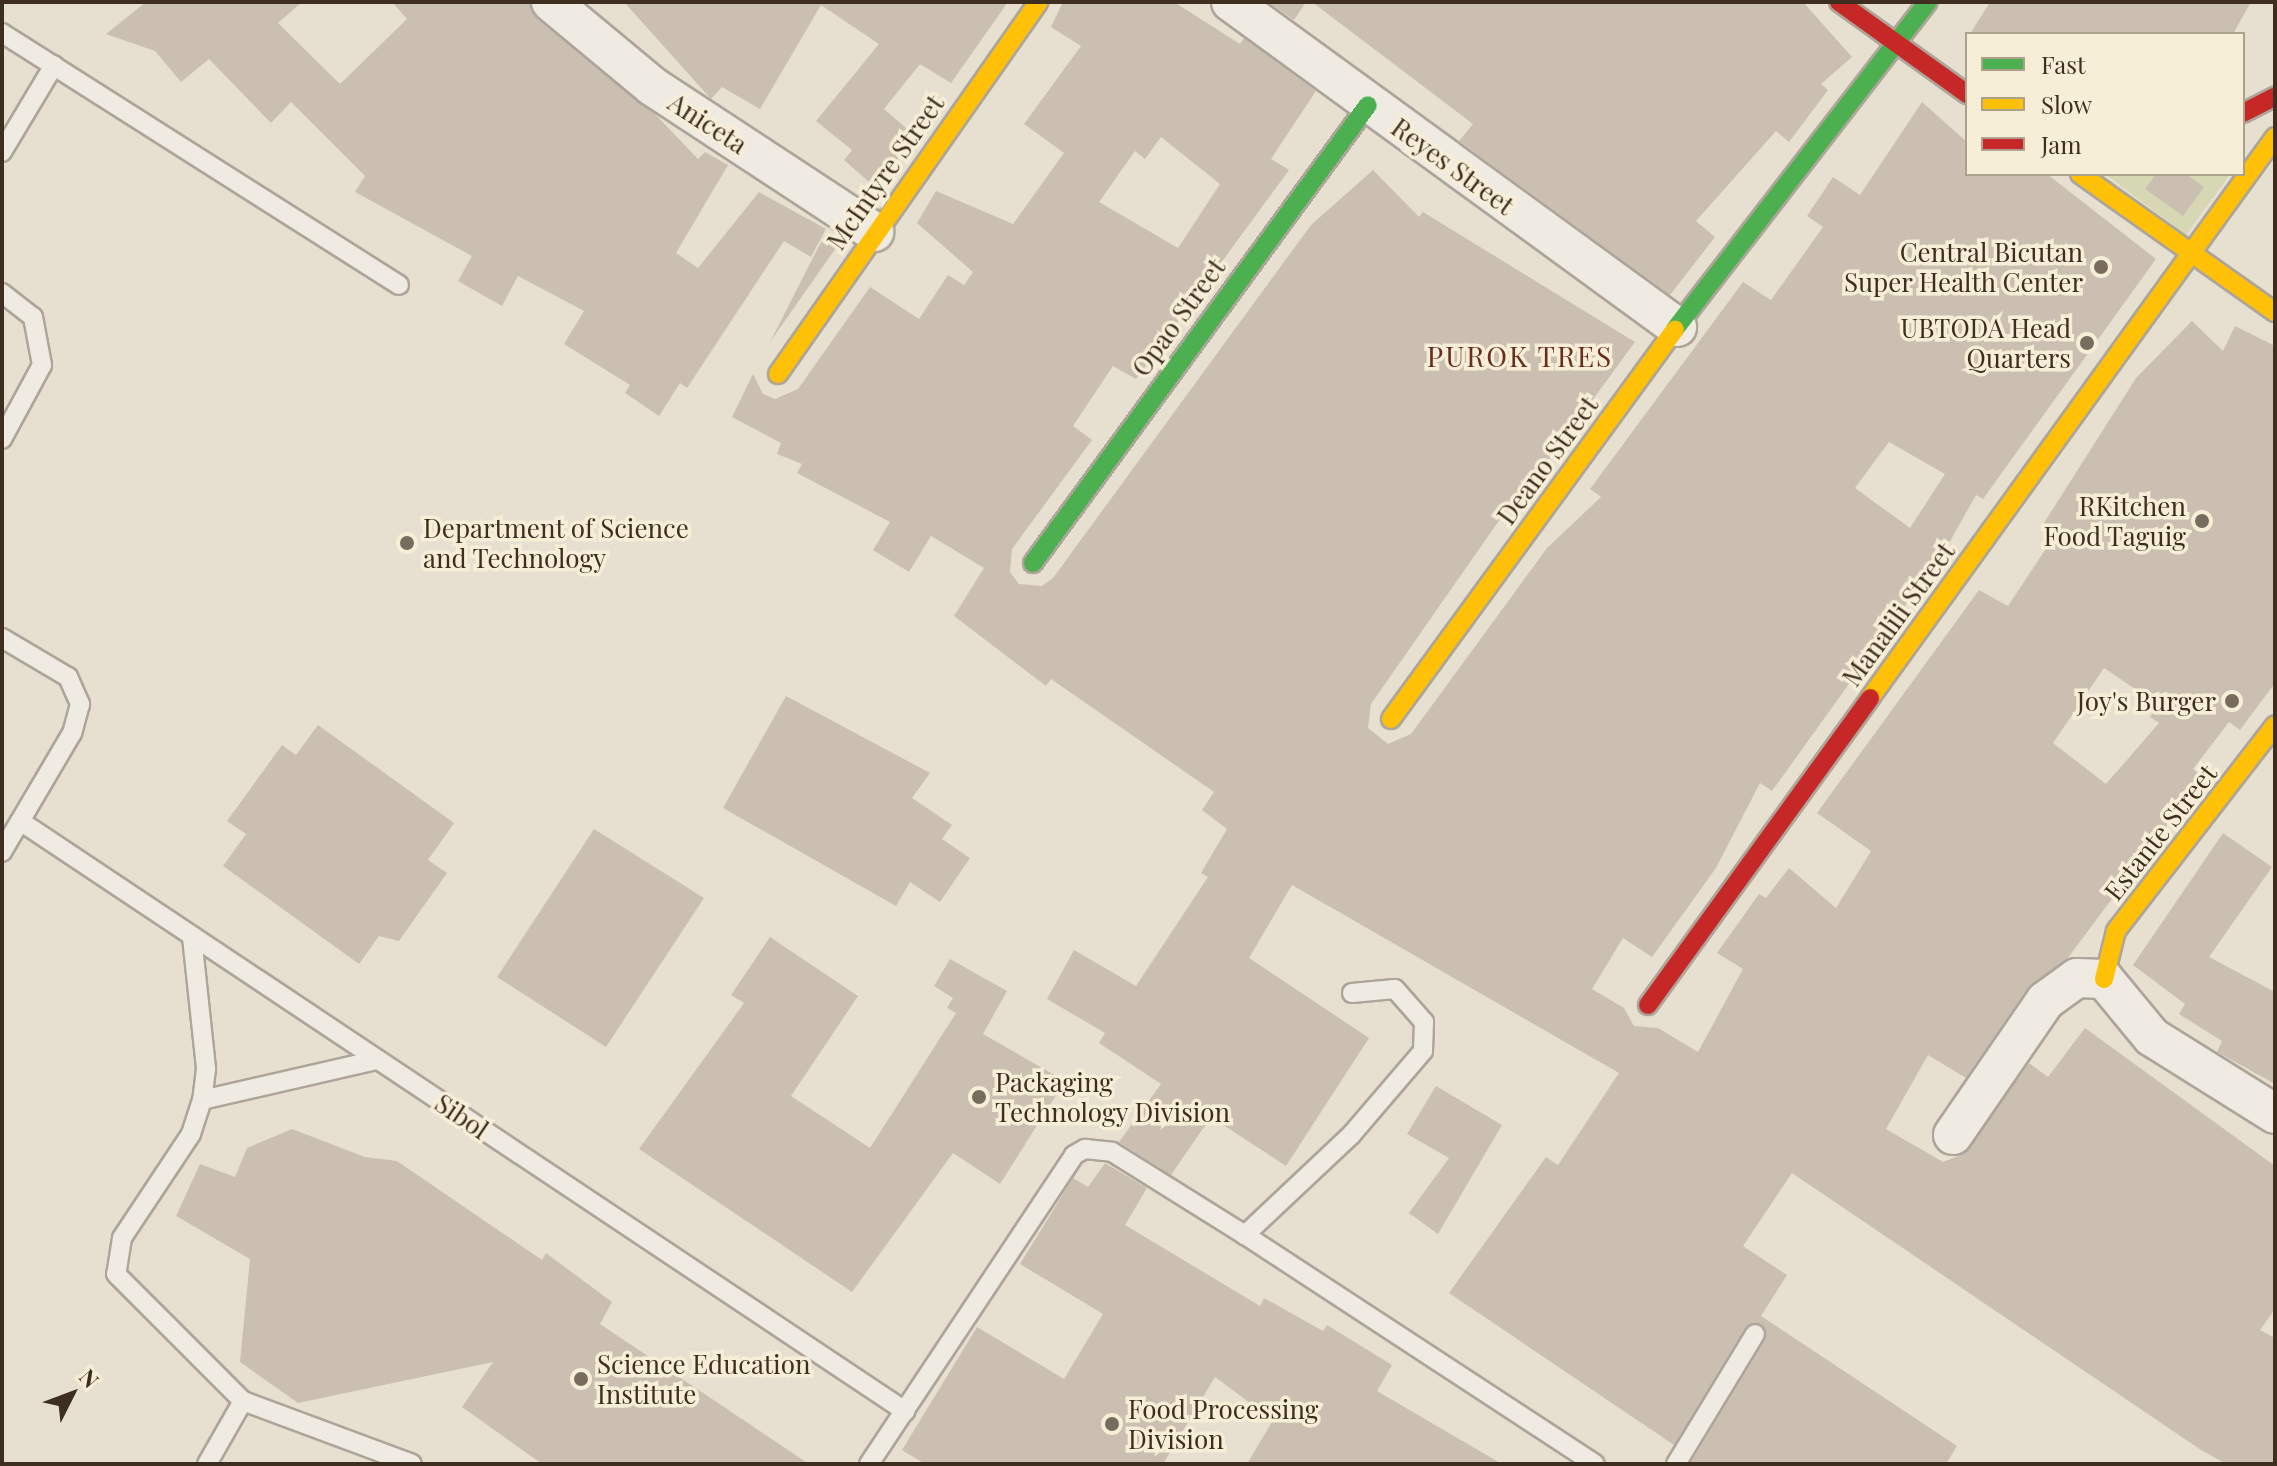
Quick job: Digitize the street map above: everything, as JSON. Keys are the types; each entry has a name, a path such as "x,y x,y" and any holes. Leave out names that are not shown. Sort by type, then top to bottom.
{"street":[{"name":"Aniceta","path":"551,2 652,86 874,232"},
{"name":"McIntyre Street","path":"778,374 874,232 1038,2"},
{"name":"Reyes Street","path":"1231,2 1368,105 1677,327"},
{"path":"1839,2 1965,93"},
{"name":"Deano Street","path":"1391,719 1677,327 1928,2"},
{"path":"2245,112 2275,97"},
{"name":"Opao Street","path":"1033,563 1368,105"},
{"name":"Manalili Street","path":"1648,1005 2275,137"},
{"path":"2083,176 2275,312"},
{"name":"Estante Street","path":"2104,979 2116,931 2275,725"},
{"path":"1953,1135 2056,990 2077,978 2104,979 2152,1037 2275,1114"}],"lane":[{"path":"2,33 399,285"},
{"path":"2,152 54,65"},
{"path":"2,293 33,317 42,357 2,439"},
{"path":"2,638 68,677 80,704 72,733 2,852"},
{"name":"Sibol","path":"20,821 905,1411"},
{"path":"192,937 206,1069 202,1100 191,1134 122,1238 116,1274 243,1401 412,1464"},
{"path":"1245,1235 1351,1135 1423,1051 1424,1022 1395,989 1352,993"},
{"path":"202,1100 377,1060"},
{"path":"869,1464 1067,1164 1085,1149 1112,1152 1245,1235 1595,1464"},
{"path":"1676,1464 1755,1334"},
{"path":"207,1464 243,1401"}],"green space":[{"path":"2108,176 2229,176 2186,235"}],"building":[{"path":"146,2 302,2 278,23 340,84 407,19 392,2 530,2 537,19 655,114 698,159 705,152 728,165 676,253 698,268 759,192 826,229 811,257 784,241 687,388 680,383 659,416 625,393 630,385 564,344 584,311 518,276 502,306 458,281 472,256 355,192 365,176 291,102 271,123 209,59 181,82 155,51 106,34"},
{"path":"624,2 1008,2 951,83 920,64 884,109 914,135 877,189 844,160 852,150 816,121 879,44 821,5 760,109 722,87 711,99"},
{"path":"1063,2 1174,2 1240,44 1244,38 1316,91 1271,159 1289,170 1136,379 1113,366 1073,426 1092,440 1012,549 1010,572 1019,584 1042,586 1053,578 1311,225 1373,170 1419,217 1423,212 1635,342 1547,462 1542,459 1371,704 1368,728 1388,744 1411,734 1547,548 1601,497 1590,489 1743,282 1771,300 1823,227 1807,216 1833,177 1860,195 1922,102 1965,140 1965,176 2050,176 2156,259 1983,499 1976,495 1944,552 1772,791 1760,783 1716,868 1652,957 1623,938 1592,989 1624,1008 1634,1026 1658,1028 1698,1052 1743,969 1717,953 1759,894 1766,898 1789,868 1836,908 1871,851 1817,813 1979,590 2008,606 2055,535 2042,526 2136,378 2192,321 2223,351 2235,326 2275,346 2275,683 2240,730 2229,722 2193,769 2203,777 2067,959 2027,989 1966,1078 1928,1055 1886,1129 1943,1162 1963,1154 2029,1063 2048,1077 2085,1028 2275,1166 2275,1309 2260,1330 2275,1338 2275,1464 2226,1464 2201,1450 1792,1173 1743,1246 1787,1275 1761,1316 1957,1446 1946,1464 1690,1464 1765,1340 1762,1324 1745,1328 1674,1445 1449,1293 1546,1157 1558,1165 1619,1073 1292,885 1249,958 1369,1038 1286,1166 1211,1117 1171,1175 1119,1142 1161,1084 1099,1043 1105,1033 1047,999 1074,950 1136,986 1208,877 1201,873 1227,829 1202,810 1214,792 1051,679 1046,686 954,616 984,568 931,536 909,572 873,550 890,522 797,473 802,464 777,454 781,443 732,417 753,374 763,394 775,399 798,389 870,287 919,319 948,275 964,285 973,272 917,223 936,191 1013,224 1064,153 1024,124 1081,46 1051,27","holes":["1161,137 1220,184 1178,248 1099,202 1135,151 1145,159","1889,442 1945,474 1910,528 1855,488","2104,668 2159,705 2150,717 2159,723 2106,784 2053,743"]},
{"path":"1268,2 1306,2 1294,20"},
{"path":"1312,2 1803,2 1852,57 1821,84 1828,90 1789,142 1776,131 1696,221 1715,237 1670,295 1459,141 1473,124"},
{"path":"1990,2 2251,2 2234,32 1971,32"},
{"path":"2155,176 2189,176 2204,187 2183,216 2145,189"},
{"path":"824,236 838,245 770,342"},
{"path":"786,696 930,773 912,798 952,825 942,839 970,858 940,902 910,882 896,906 723,808"},
{"path":"318,725 454,823 428,860 447,873 399,941 379,936 359,964 223,866 246,834 227,821 282,745 296,755"},
{"path":"594,829 704,898 606,1047 497,977"},
{"path":"2223,833 2272,867 2209,957 2275,992 2275,1084 2217,1052 2222,1041 2179,1014 2185,1004 2133,965"},
{"path":"770,937 858,996 791,1096 870,1148 956,1013 947,1008 953,998 934,986 950,959 1007,991 983,1034 1065,1081 1000,1184 953,1153 852,1292 639,1149 744,1003 731,995"},
{"path":"1436,1086 1502,1125 1438,1234 1409,1213 1449,1158 1407,1134"},
{"path":"292,1129 365,1157 397,1161 542,1260 546,1253 612,1302 600,1324 809,1464 542,1464 462,1407 493,1362 298,1403 240,1362 250,1259 176,1216 200,1164 235,1177 247,1148"},
{"path":"1105,1163 1147,1188 1125,1225 1260,1306 1264,1298 1323,1331 1327,1325 1392,1365 1377,1391 1502,1464 1247,1464 1273,1420 1215,1377 1163,1464 925,1464 902,1450 977,1327 1064,1379 1103,1314 1020,1264 1073,1178 1088,1187"}],"traffic: fast":[{"path":"1675,329 1928,2"},
{"path":"1033,563 1368,105"}],"traffic: slow":[{"path":"778,374 1038,2"},
{"path":"1870,698 2275,137"},
{"path":"2083,176 2275,312"},
{"path":"1391,719 1675,329"},
{"path":"2104,979 2116,931 2275,725"}],"traffic: jam":[{"path":"1839,2 1965,93"},
{"path":"2245,112 2275,97"},
{"path":"1648,1005 1870,698"}],"place":[{"name":"Central Bicutan Super Health Center","path":"2101,267"},
{"name":"UBTODA Head Quarters","path":"2087,343"},
{"name":"RKitchen Food Taguig","path":"2202,521"},
{"name":"Department of Science and Technology","path":"407,543"},
{"name":"Joy's Burger","path":"2232,701"},
{"name":"Packaging Technology Division","path":"979,1097"},
{"name":"Science Education Institute","path":"581,1379"},
{"name":"Food Processing Division","path":"1112,1424"}],"district":[{"name":"PUROK TRES","path":"1520,356"}]}
